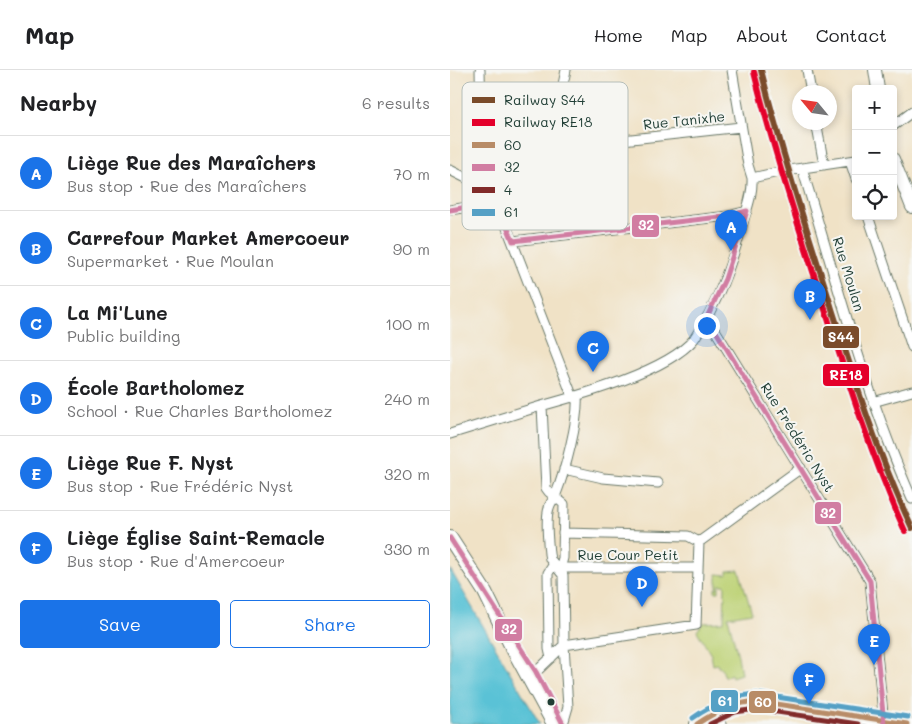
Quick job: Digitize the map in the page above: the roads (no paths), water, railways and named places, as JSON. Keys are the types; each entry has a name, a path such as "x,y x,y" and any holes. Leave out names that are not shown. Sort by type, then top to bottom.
{"main road":[{"path":"875,70 877,85"},
{"path":"897,169 912,207"},
{"path":"450,538 536,672 563,724"},
{"path":"484,592 554,724"},
{"path":"697,724 718,718 729,705 756,701 883,722 907,724"}],"street":[{"path":"450,434 575,397 641,372 666,360 690,344 720,293 735,252 753,190 732,70"},
{"path":"807,70 810,85"},
{"path":"897,123 912,112"},
{"name":"Rue Tanixhe","path":"628,139 741,127"},
{"path":"817,130 824,165"},
{"path":"752,178 852,160"},
{"name":"Rue Moulan","path":"802,168 873,402 912,499"},
{"path":"450,170 462,176"},
{"path":"628,228 728,216 746,211"},
{"path":"869,220 912,347"},
{"path":"508,230 578,405 564,469 548,510 550,559 563,575 564,645 568,707 563,724"},
{"path":"513,241 608,230"},
{"name":"Rue Frédéric Nyst","path":"707,317 870,581 883,722"},
{"path":"873,402 912,390"},
{"path":"542,406 546,488 564,504 563,558 561,565 548,573 549,649 551,658"},
{"path":"699,542 801,468"},
{"path":"564,469 603,478 658,483"},
{"path":"563,533 688,536 699,542"},
{"path":"536,672 564,645 696,625 699,542"},
{"name":"Rue Cour Petit","path":"557,567 698,568"}],"water":[{"path":"450,569 540,724 450,723"}],"rail line":[{"name":"S44","path":"761,70 810,240 856,384 899,500 912,528"},
{"name":"RE18","path":"754,72 786,186 850,388 870,446 905,531"}],"place":[{"name":"Liège Rue des Maraîchers","path":"731,251"},
{"name":"Carrefour Market Amercoeur","path":"810,320"},
{"name":"La Mi'Lune","path":"593,372"},
{"name":"École Bartholomez","path":"642,607"},
{"name":"Liège Rue F. Nyst","path":"874,665"},
{"name":"Liège Église Saint-Remacle","path":"809,704"}]}
